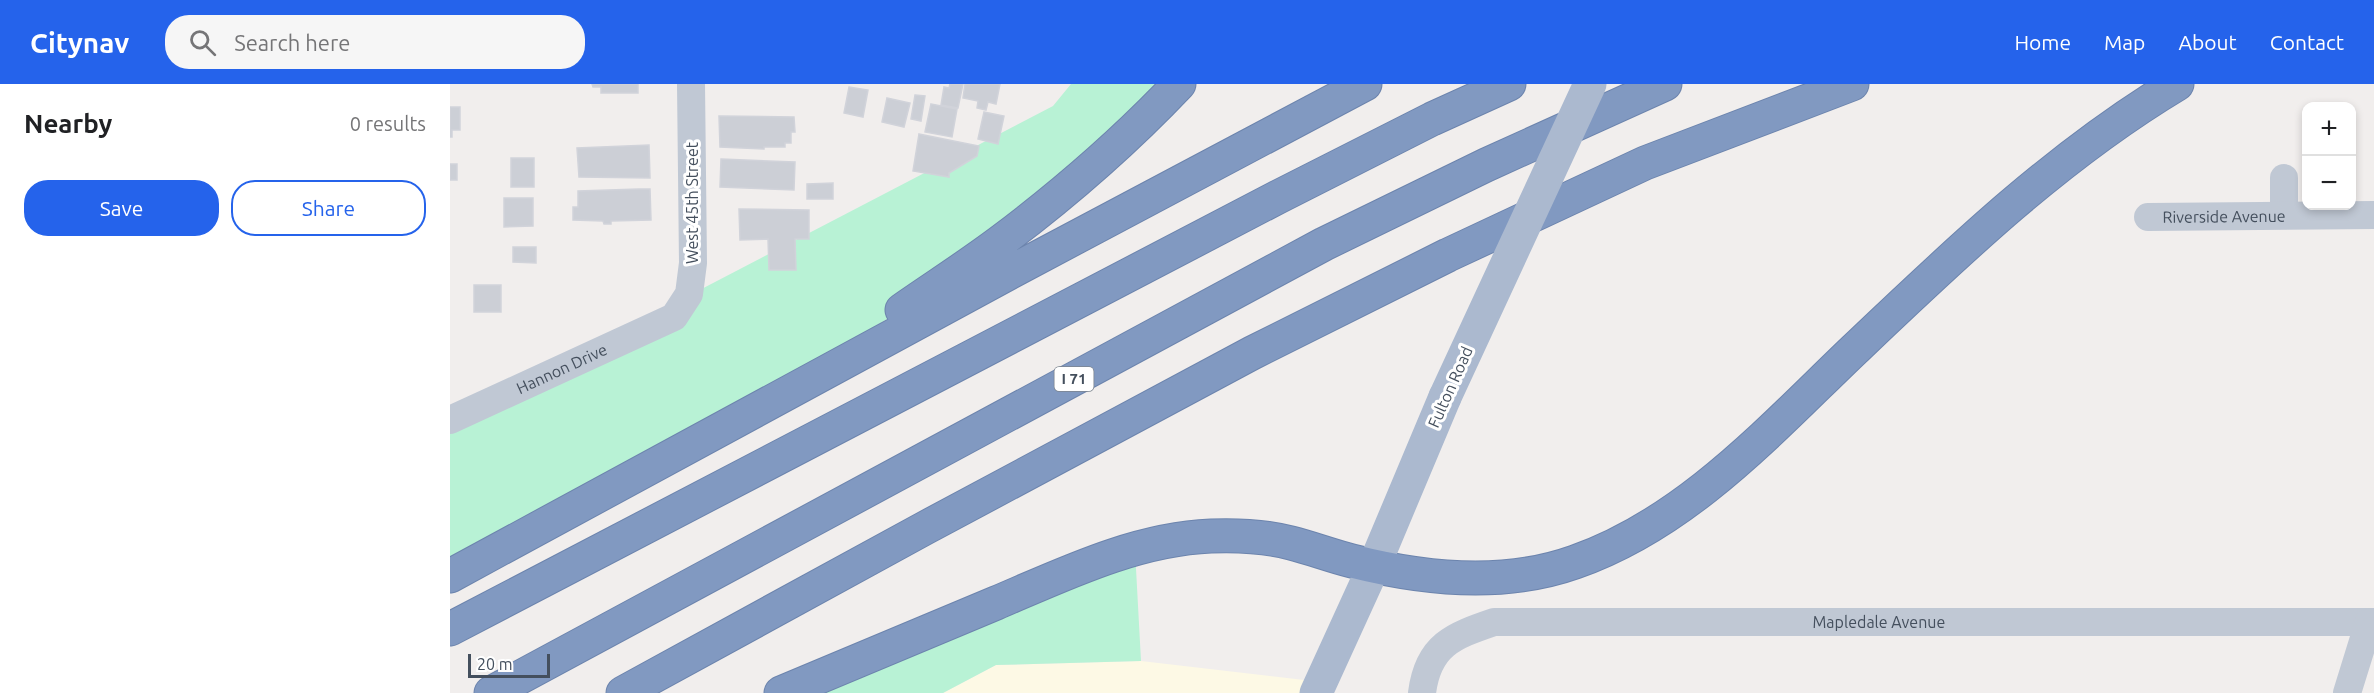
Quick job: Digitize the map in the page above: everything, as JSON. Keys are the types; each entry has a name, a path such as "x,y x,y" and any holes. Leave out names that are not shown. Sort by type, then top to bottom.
{"highway":[{"path":"602,492 897,313 1000,242 1084,176 1138,127 1179,84"},
{"path":"450,576 602,492 1365,84"},
{"path":"450,629 1278,197 1432,119 1509,84"},
{"name":"I 71","path":"491,693 1324,244 1486,165 1665,84"},
{"path":"623,693 1252,353 1437,260 1645,163 1852,84"},
{"path":"781,693 1067,573 1135,550 1171,541 1207,536 1251,536 1289,542 1374,566 1447,576 1502,576 1538,572 1573,563 1603,551 1652,525 1725,471 1972,238 2068,160 2141,106 2177,84"}],"main road":[{"name":"Fulton Road","path":"1316,693 1374,566 1444,397 1590,84"}],"street":[{"name":"West 45th Street","path":"674,317 689,294 693,263 691,84"},
{"path":"2284,178 2284,215"},
{"name":"Riverside Avenue","path":"2148,217 2374,214"},
{"name":"Hannon Drive","path":"450,420 674,317"},
{"name":"Mapledale Avenue","path":"1422,693 1425,672 1440,649 1459,633 1494,622 2372,622"},
{"path":"2347,693 2372,622"}],"shaded area":[{"path":"1141,661 1321,682 1316,693 943,693 996,665"}],"green space":[{"path":"1071,84 1179,84 897,313 602,492 450,576 450,420 1053,106"},
{"path":"1135,550 1141,661 996,665 943,693 781,693"}],"building":[{"path":"592,84 638,84 638,93 601,93 601,87 593,87"},
{"path":"950,84 963,84 958,108 941,105 944,87 949,88"},
{"path":"965,84 1000,84 996,104 988,102 986,110 977,108 978,101 963,98"},
{"path":"849,87 868,90 863,117 844,113"},
{"path":"915,95 925,96 921,121 911,119"},
{"path":"887,98 910,103 904,127 882,122"},
{"path":"931,104 957,109 952,137 925,132"},
{"path":"450,107 460,107 460,130 452,130 452,137 450,137"},
{"path":"984,112 1004,116 998,144 978,139"},
{"path":"719,116 794,117 795,132 791,132 791,143 785,143 785,147 764,147 764,149 720,147"},
{"path":"919,134 979,146 977,156 949,173 949,177 913,171"},
{"path":"649,145 650,178 579,177 577,148"},
{"path":"511,158 534,158 534,187 511,187"},
{"path":"721,159 795,162 794,190 720,187"},
{"path":"450,164 457,164 457,180 450,180"},
{"path":"833,183 833,199 807,199 807,184"},
{"path":"650,189 651,220 611,221 611,224 604,224 603,221 573,220 573,207 578,207 578,191"},
{"path":"504,198 533,198 533,226 504,227"},
{"path":"739,209 809,210 809,239 795,239 796,270 769,270 768,239 740,240"},
{"path":"513,247 536,247 536,263 513,262"},
{"path":"474,285 501,285 501,312 474,312"}]}
